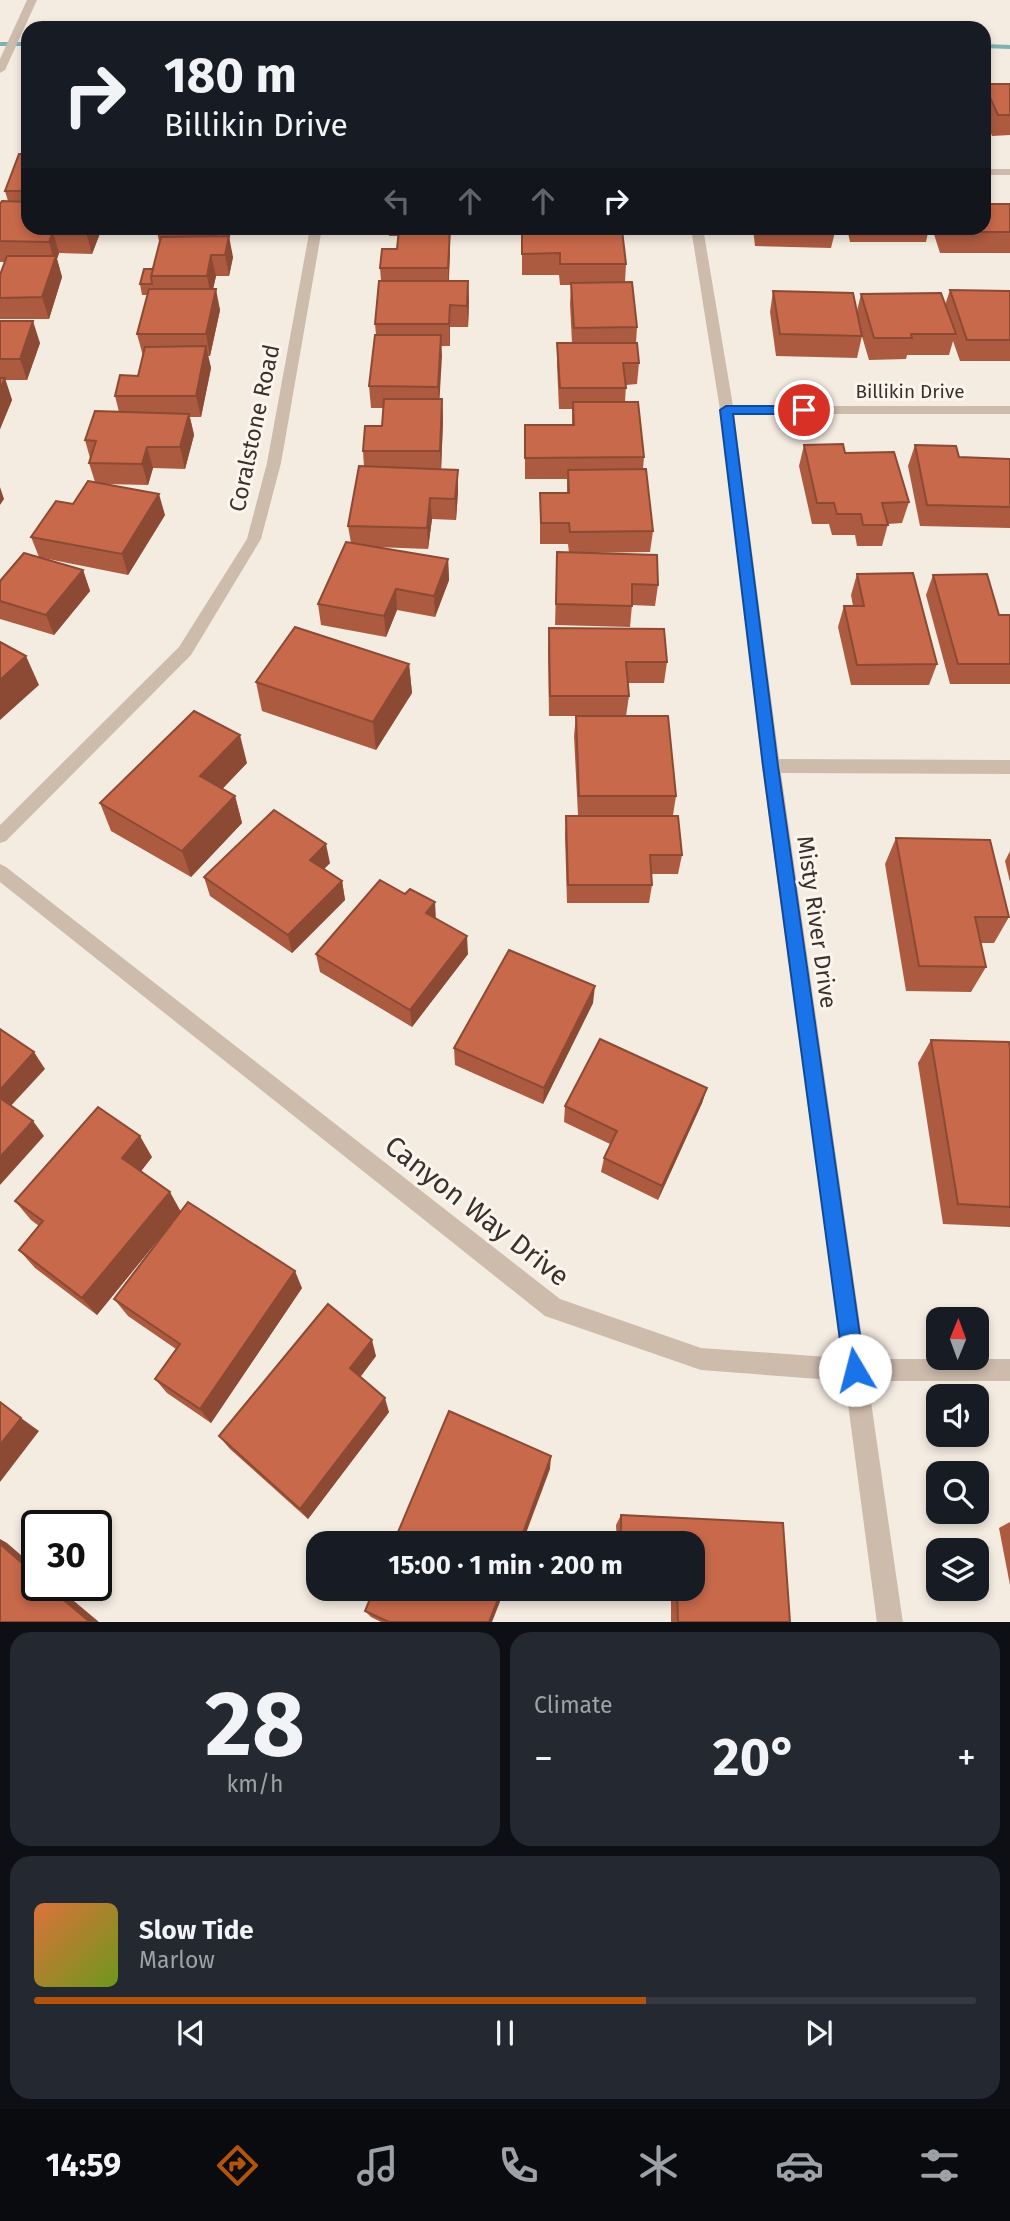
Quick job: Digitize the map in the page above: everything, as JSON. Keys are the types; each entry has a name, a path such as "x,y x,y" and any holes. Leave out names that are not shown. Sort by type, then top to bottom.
{"street":[{"path":"23,21 32,0"},
{"path":"0,70 21,26"},
{"path":"991,172 1010,172"},
{"name":"Coralstone Road","path":"0,836 185,651 254,538 274,463 315,235"},
{"name":"Misty River Drive","path":"698,235 726,410 771,766 890,1622"},
{"name":"Billikin Drive","path":"726,410 1010,410"},
{"path":"771,766 1010,767"},
{"name":"Canyon Way Drive","path":"0,872 552,1308 701,1359 855,1370 1010,1370"}],"building":[{"path":"991,84 1010,84 1010,115 998,115 991,100"},
{"path":"19,154 21,154 21,191 5,191"},
{"path":"2,201 21,202 21,235 52,235 49,242 0,241"},
{"path":"991,204 1010,204 1010,232 991,232"},
{"path":"398,235 450,235 448,268 380,268 382,249 397,249"},
{"path":"522,235 623,235 626,264 560,264 560,253 522,254"},
{"path":"229,236 225,255 211,255 207,276 151,276 161,237"},
{"path":"7,256 56,256 42,297 0,298 0,275"},
{"path":"144,269 153,269 152,284 140,284"},
{"path":"379,281 468,281 467,306 450,305 449,324 375,324"},
{"path":"632,282 637,327 574,328 571,283"},
{"path":"149,289 216,289 206,334 137,334"},
{"path":"950,290 1010,291 1010,340 967,340"},
{"path":"773,291 853,293 862,336 780,334"},
{"path":"941,293 956,334 911,334 912,338 874,338 861,294"},
{"path":"0,321 33,321 20,359 0,359"},
{"path":"375,335 441,335 438,387 369,386"},
{"path":"557,343 637,343 639,363 623,363 626,388 560,388"},
{"path":"206,346 196,396 115,396 120,375 138,376 145,347"},
{"path":"384,399 442,399 440,451 363,451 365,426 382,426"},
{"path":"573,402 638,402 644,457 525,458 525,425 574,425"},
{"path":"95,411 189,414 180,447 147,447 142,464 89,463 96,441 85,440"},
{"path":"843,444 845,453 894,452 909,502 882,503 888,525 863,525 861,514 837,514 834,503 817,503 804,445"},
{"path":"915,445 956,446 959,457 1010,459 1010,507 927,505"},
{"path":"359,466 458,470 455,499 430,498 427,528 348,526"},
{"path":"646,469 653,531 570,532 569,523 541,523 540,493 569,493 568,470"},
{"path":"88,481 159,494 122,554 31,537 56,501 73,504"},
{"path":"346,542 448,559 434,596 396,589 384,616 318,604"},
{"path":"557,552 657,555 658,585 632,584 632,606 556,604"},
{"path":"24,553 83,570 46,615 0,601 0,581"},
{"path":"913,573 937,664 857,665 844,606 864,606 857,574"},
{"path":"987,574 999,615 1010,615 1010,664 958,664 933,575"},
{"path":"295,627 409,664 373,722 256,682"},
{"path":"549,628 664,629 667,662 626,662 629,696 550,696"},
{"path":"0,642 26,656 0,680"},
{"path":"194,711 240,735 200,776 235,796 182,851 100,803"},
{"path":"576,716 668,716 676,796 579,796"},
{"path":"274,810 326,844 310,860 342,881 288,935 204,877"},
{"path":"566,816 678,816 682,855 650,855 652,885 568,885"},
{"path":"896,838 990,840 1009,917 975,917 986,967 919,966"},
{"path":"380,880 405,894 410,889 435,902 426,913 467,936 410,1010 316,954"},
{"path":"509,950 595,986 544,1088 454,1048"},
{"path":"0,1029 34,1052 0,1090"},
{"path":"600,1039 707,1088 662,1186 604,1158 617,1131 565,1106"},
{"path":"931,1040 1009,1042 1010,1207 958,1204"},
{"path":"0,1098 33,1121 0,1157"},
{"path":"98,1107 140,1136 122,1158 170,1192 82,1298 19,1250 43,1221 15,1201"},
{"path":"188,1202 295,1271 200,1409 155,1379 180,1344 114,1299"},
{"path":"328,1304 372,1340 350,1368 385,1398 300,1509 219,1436"},
{"path":"0,1402 21,1418 0,1445"},
{"path":"449,1411 551,1456 524,1531 398,1531"},
{"path":"621,1515 783,1523 790,1622 678,1622 677,1601 705,1601 705,1531 621,1531"},
{"path":"0,1544 21,1562 21,1601 65,1601 90,1622 0,1622"},
{"path":"369,1601 497,1601 489,1622 389,1622 365,1611"}],"waterway":[{"path":"0,44 21,44"},
{"path":"991,46 1010,47"}],"route":[{"path":"804,410 726,410 771,766 855,1370"}]}
